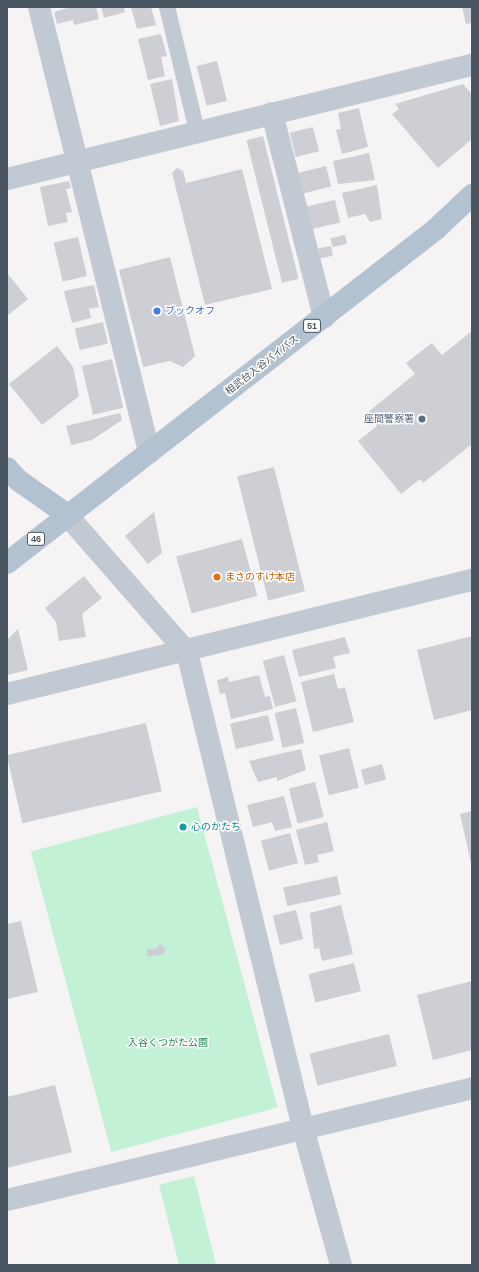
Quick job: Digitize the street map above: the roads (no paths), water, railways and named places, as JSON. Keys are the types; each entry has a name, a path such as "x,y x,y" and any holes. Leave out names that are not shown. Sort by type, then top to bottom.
{"main road":[{"name":"相武台入谷バイパス","path":"66,514 149,453 436,229 472,195"},
{"path":"7,468 18,480 66,514"},
{"name":"46","path":"7,563 66,514"}],"street":[{"path":"39,7 149,453"},
{"path":"7,179 197,131 472,65"},
{"path":"272,113 324,317"},
{"path":"66,514 187,652 303,1128 341,1265"},
{"path":"7,694 187,652 472,580"},
{"path":"7,1200 472,1088"}],"lane":[{"path":"167,7 197,131"}],"place":[{"name":"ブックオフ","path":"157,311"},
{"name":"座間警察署","path":"422,419"},
{"name":"まさのすけ本店","path":"217,577"},
{"name":"心のかたち","path":"183,827"}],"park label":[{"name":"入谷くつがた公園","path":"168,1043"}]}
